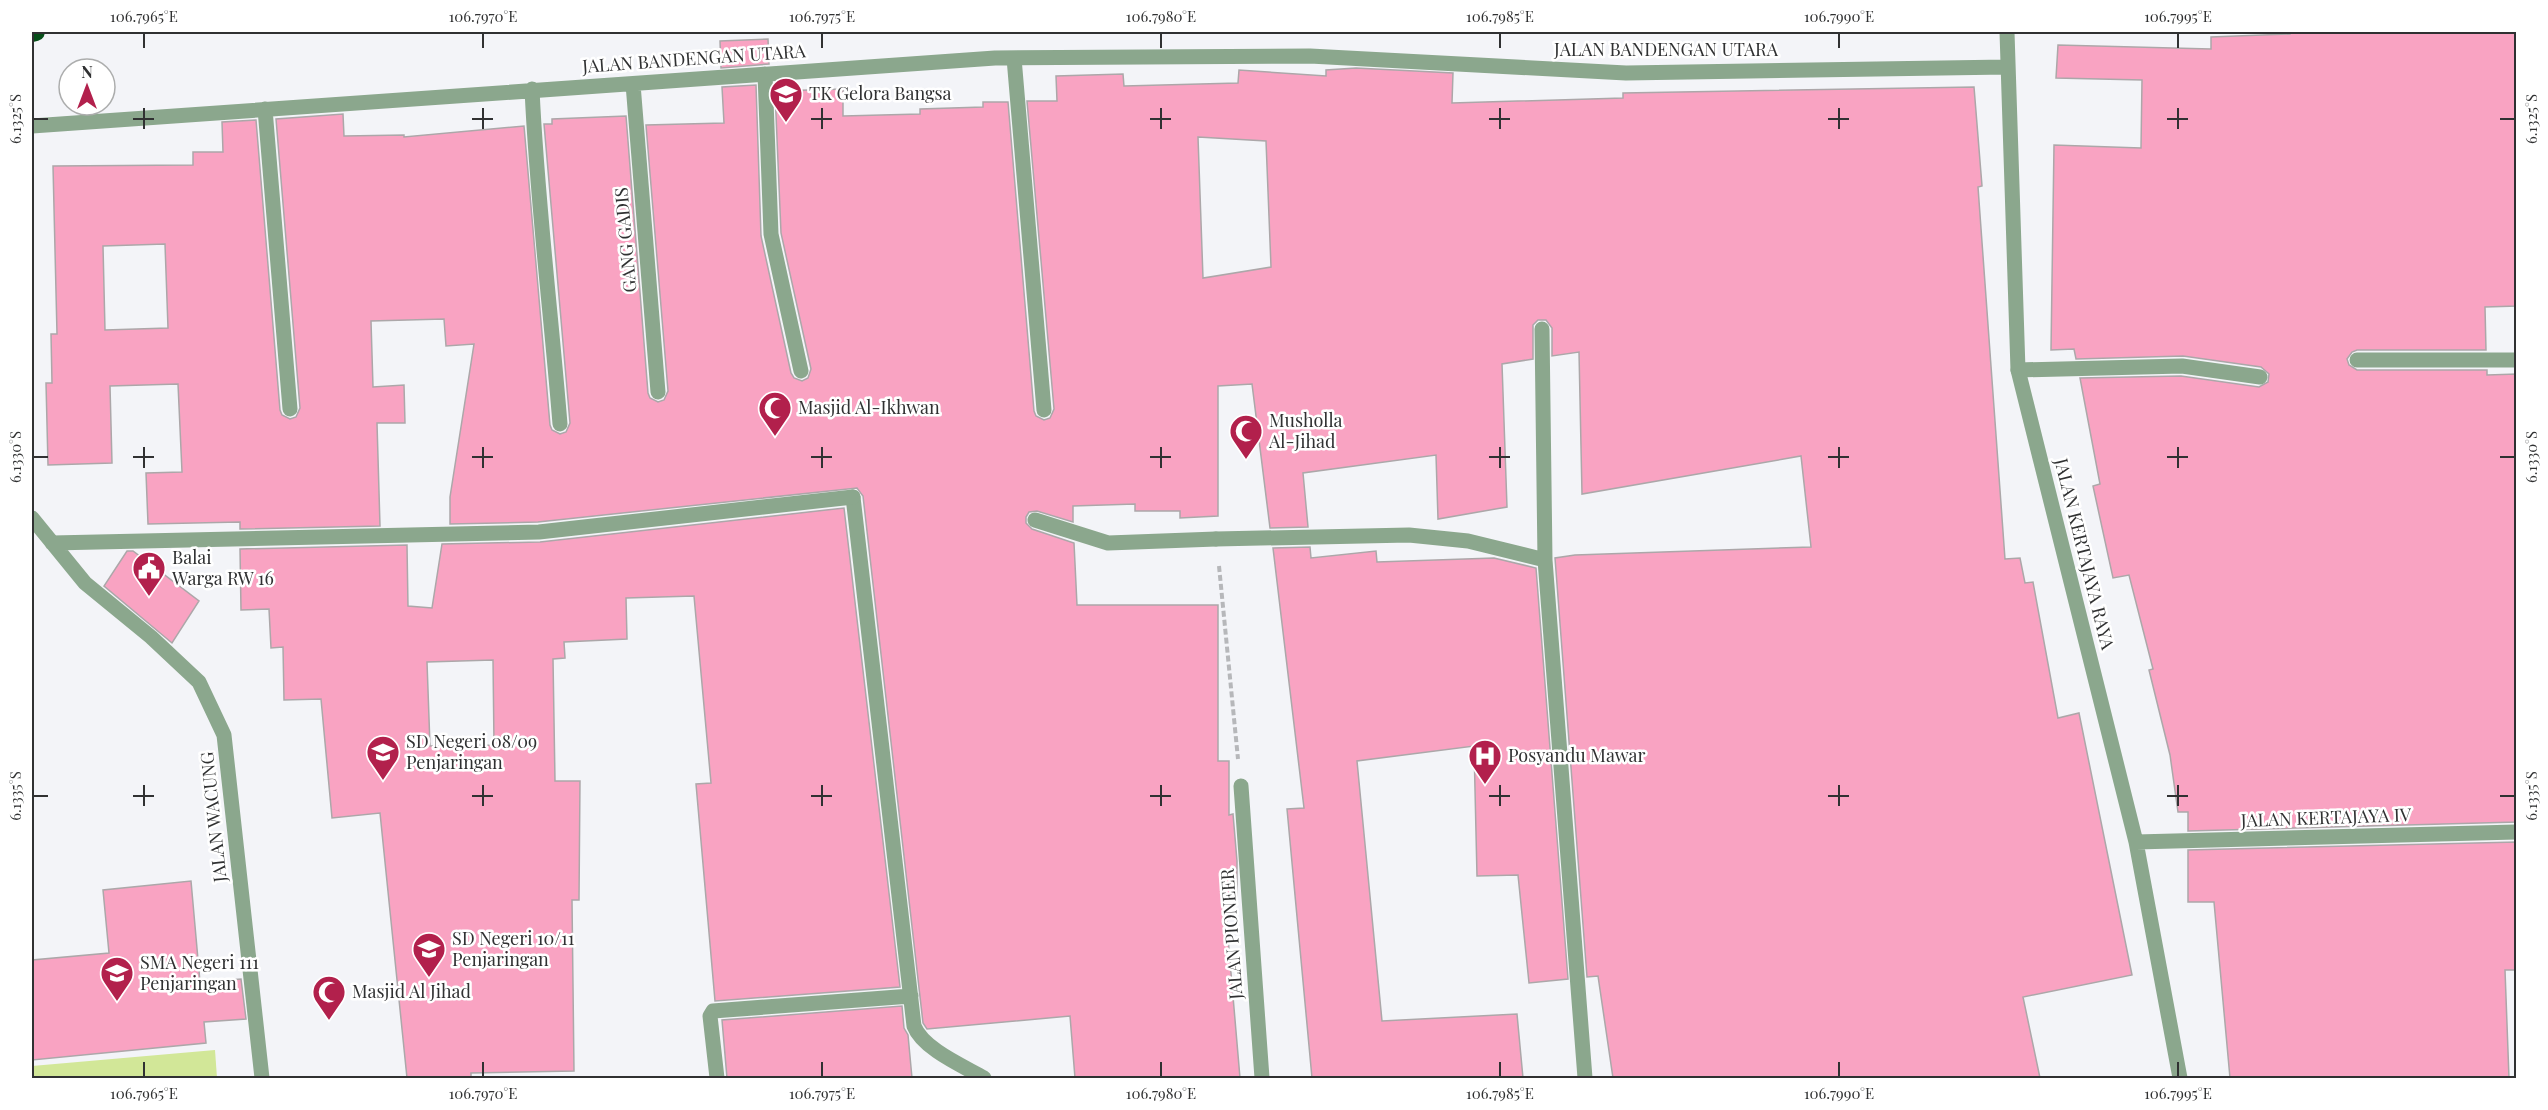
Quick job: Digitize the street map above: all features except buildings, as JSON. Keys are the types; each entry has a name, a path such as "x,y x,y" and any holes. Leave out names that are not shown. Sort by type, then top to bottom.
{"street":[{"name":"JALAN KERTAJAYA RAYA","path":"2007,32 2018,370 2136,842 2180,1078"},
{"name":"JALAN BANDENGAN UTARA","path":"32,126 532,89 1014,58 1310,56 1626,73 2007,67"},
{"path":"1014,58 1044,410"},
{"path":"765,74 771,234 801,370"},
{"name":"GANG GADIS","path":"633,84 658,392"},
{"path":"532,89 536,179 549,282 560,424"},
{"path":"265,109 290,409"},
{"path":"1542,329 1545,560 1585,1078"},
{"path":"2357,360 2517,360"},
{"path":"2018,370 2182,366 2260,377"},
{"path":"52,543 539,532 853,497 910,996 917,1032 942,1055 984,1078"},
{"path":"1035,520 1108,543 1410,535 1468,541 1545,560"},
{"name":"JALAN WACUNG","path":"34,527 52,543 86,583 199,682 224,735 262,1078"},
{"name":"JALAN PIONEER","path":"1241,786 1262,1078"},
{"name":"JALAN KERTAJAYA IV","path":"2136,842 2517,832"},
{"path":"717,1078 710,1016 712,1011 910,996"}],"path":[{"path":"1216,539 1241,786"}],"green space":[{"path":"215,1050 217,1078 32,1078 32,1066"}],"place":[{"name":"TK Gelora Bangsa","path":"786,123"},
{"name":"Masjid Al-Ikhwan","path":"775,437"},
{"name":"Musholla Al-Jihad","path":"1246,460"},
{"name":"Balai Warga RW 16","path":"149,597"},
{"name":"SD Negeri 08/09 Penjaringan","path":"383,781"},
{"name":"Posyandu Mawar","path":"1485,785"},
{"name":"SD Negeri 10/11 Penjaringan","path":"429,978"},
{"name":"SMA Negeri 111 Penjaringan","path":"117,1002"},
{"name":"Masjid Al Jihad","path":"329,1021"}]}
